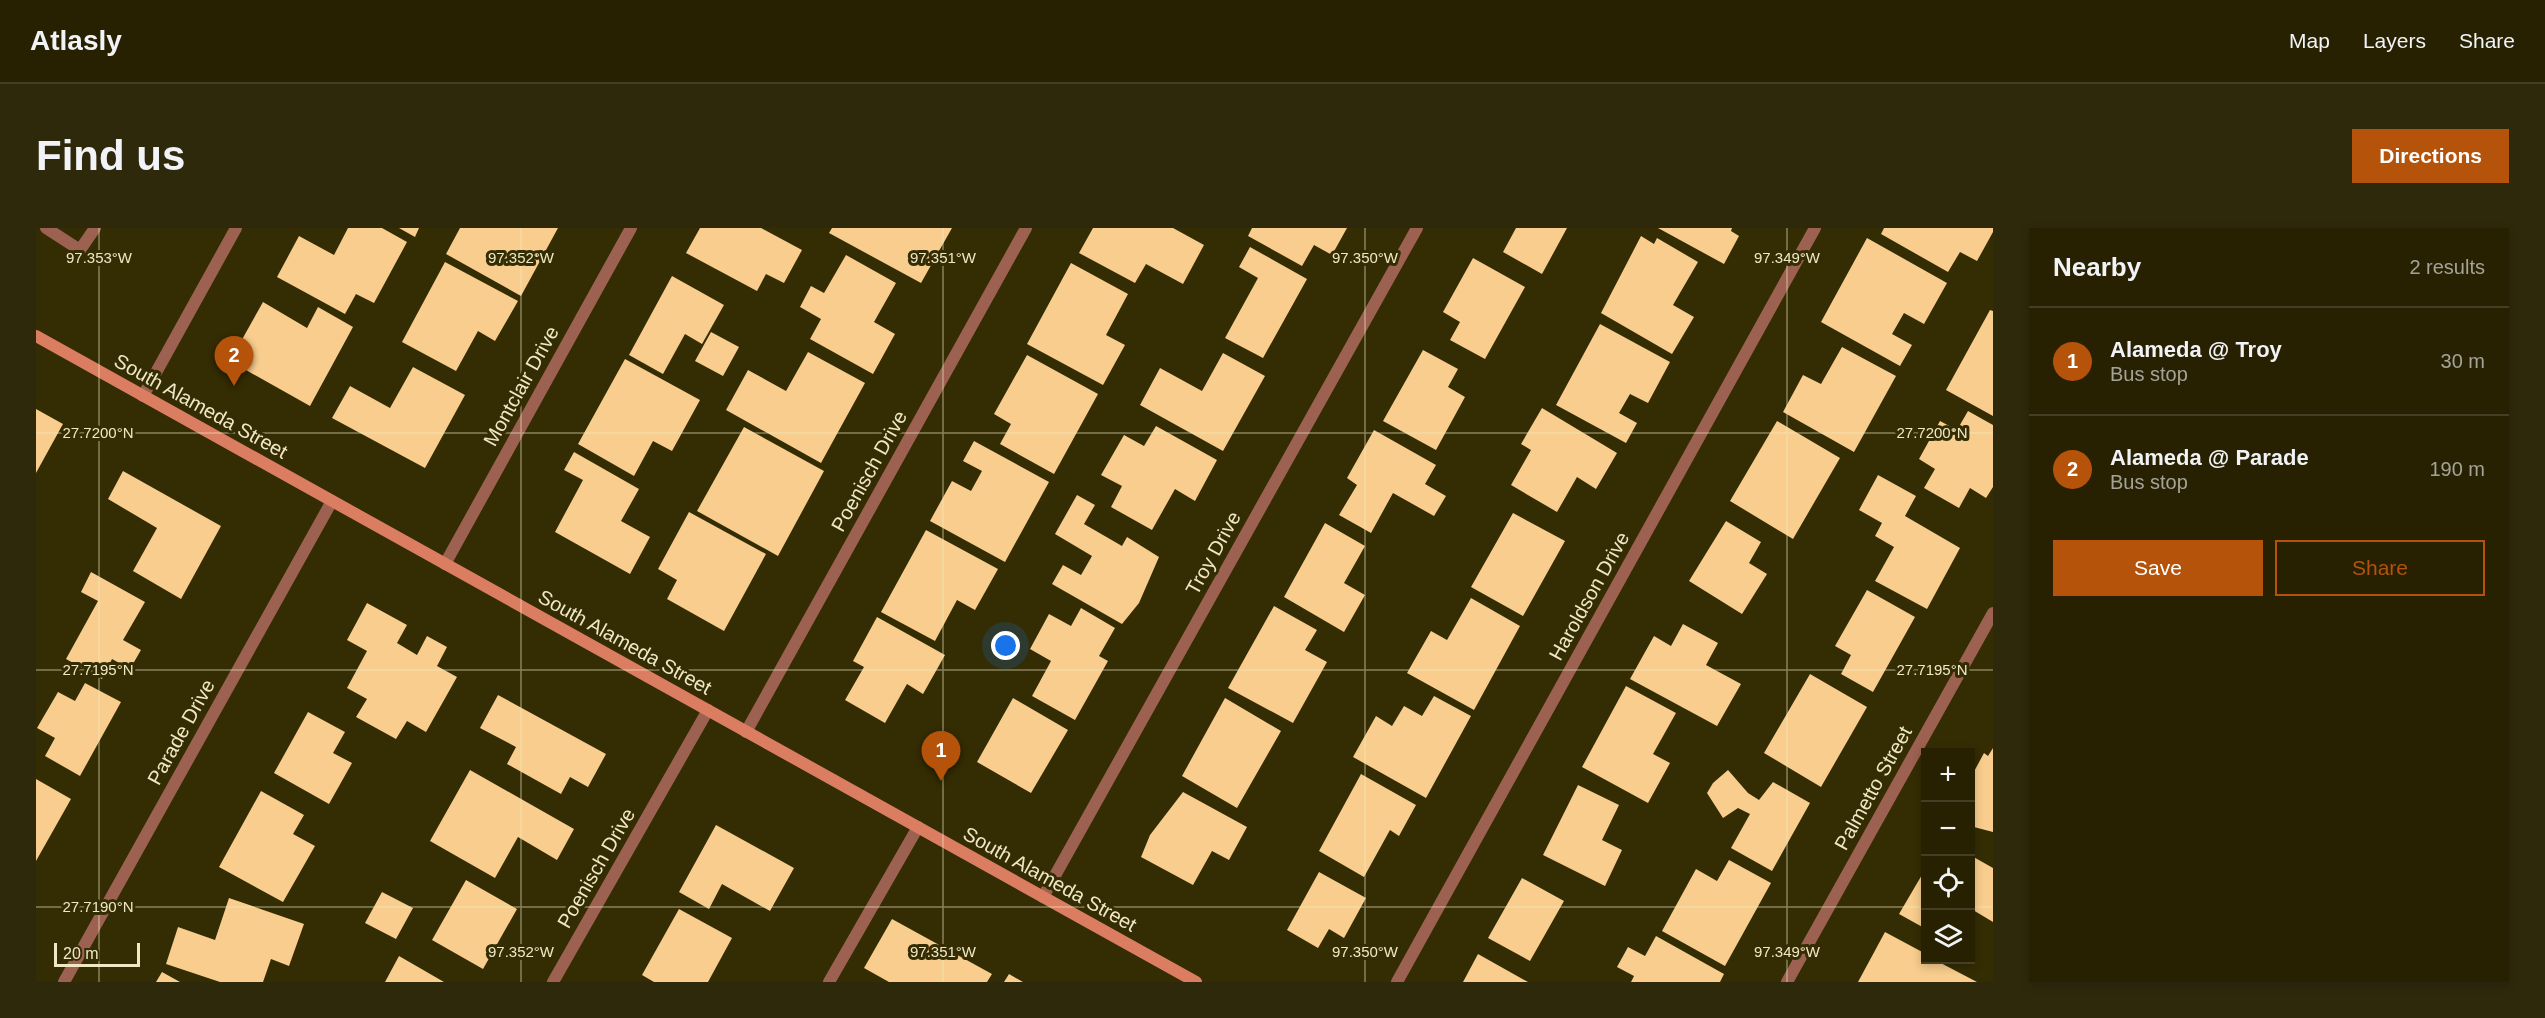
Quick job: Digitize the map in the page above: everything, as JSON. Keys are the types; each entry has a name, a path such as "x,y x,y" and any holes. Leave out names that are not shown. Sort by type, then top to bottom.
{"main road":[{"name":"South Alameda Street","path":"36,336 1196,982"}],"street":[{"path":"46,228 80,250 95,228"},
{"path":"143,396 236,228"},
{"name":"Montclair Drive","path":"445,564 631,228"},
{"name":"Poenisch Drive","path":"746,732 1026,228"},
{"name":"Troy Drive","path":"1043,897 1417,228"},
{"name":"Haroldson Drive","path":"1397,982 1815,228"},
{"name":"Parade Drive","path":"64,982 332,501"},
{"name":"Palmetto Street","path":"1787,982 1993,612"},
{"name":"Poenisch Drive","path":"553,982 708,710"},
{"path":"830,982 918,828"}],"building":[{"path":"348,228 382,228 407,242 374,303 356,294 345,314 277,277 299,236 334,255"},
{"path":"399,228 419,228 415,237"},
{"path":"460,228 558,228 521,296 446,254"},
{"path":"700,228 761,228 802,250 784,283 766,274 757,291 686,253"},
{"path":"832,228 952,228 921,283 829,233"},
{"path":"1093,228 1173,228 1204,245 1183,284 1146,264 1135,283 1079,253"},
{"path":"1252,228 1347,228 1332,255 1314,245 1302,266 1248,236"},
{"path":"1516,228 1567,228 1542,274 1503,252"},
{"path":"1658,228 1732,228 1731,231 1739,236 1724,264"},
{"path":"1884,228 1993,228 1993,232 1977,261 1960,252 1948,272 1881,234"},
{"path":"1641,236 1654,244 1657,238 1698,262 1673,305 1694,317 1672,354 1601,313"},
{"path":"1867,238 1947,283 1924,324 1904,313 1892,334 1912,345 1900,366 1821,322"},
{"path":"1250,247 1307,279 1263,358 1225,338 1258,278 1239,267"},
{"path":"846,255 896,283 874,322 895,334 873,374 810,339 821,319 800,307 811,286 824,293"},
{"path":"1473,258 1525,287 1485,359 1450,340 1460,322 1443,312"},
{"path":"445,262 518,301 495,341 478,331 456,371 402,342"},
{"path":"1071,263 1128,294 1106,335 1125,345 1103,385 1027,344"},
{"path":"672,276 724,305 702,344 685,334 663,374 629,355"},
{"path":"263,302 307,328 318,307 353,327 310,406 230,361"},
{"path":"1990,310 1993,311 1993,416 1946,390"},
{"path":"1600,324 1670,362 1648,403 1630,394 1619,413 1637,423 1626,443 1556,405"},
{"path":"711,332 739,347 723,376 695,361"},
{"path":"1842,347 1896,376 1854,452 1783,412 1803,375 1821,384"},
{"path":"1423,350 1458,369 1448,387 1465,397 1436,450 1383,421"},
{"path":"808,352 865,383 821,463 726,410 748,370 786,391"},
{"path":"1223,353 1265,376 1223,451 1140,405 1160,368 1202,391"},
{"path":"1027,355 1098,394 1054,474 1000,444 1011,424 994,414"},
{"path":"625,359 700,400 672,451 653,441 634,476 578,444"},
{"path":"413,367 465,395 425,468 332,418 350,386 390,408"},
{"path":"1542,408 1617,453 1596,489 1577,477 1557,512 1511,485 1531,450 1521,444"},
{"path":"36,409 63,424 36,473"},
{"path":"1968,411 1993,425 1993,487 1986,498 1970,488 1959,508 1924,488 1935,469 1919,459 1940,421 1957,430"},
{"path":"1777,421 1840,458 1793,539 1730,501"},
{"path":"1156,426 1217,460 1195,501 1175,489 1152,530 1111,507 1122,486 1101,475 1124,435 1144,446"},
{"path":"744,427 824,471 778,556 697,511"},
{"path":"1374,430 1436,465 1425,484 1446,496 1434,516 1393,493 1371,533 1339,515 1357,485 1347,478"},
{"path":"974,441 1049,482 1005,562 930,521 952,481 971,491 982,471 963,461"},
{"path":"574,452 639,489 621,521 650,537 630,574 555,532 583,480 564,470"},
{"path":"123,471 221,526 181,599 133,571 157,528 108,499"},
{"path":"1878,475 1916,496 1905,516 1960,548 1927,609 1875,581 1894,547 1875,536 1882,523 1859,510"},
{"path":"1077,495 1095,505 1084,524 1122,546 1127,537 1159,557 1139,603 1122,624 1052,584 1063,565 1081,575 1092,556 1055,534"},
{"path":"689,512 766,554 724,631 667,599 677,580 658,569"},
{"path":"1513,513 1565,541 1523,616 1471,587"},
{"path":"1726,521 1761,542 1749,563 1767,574 1742,614 1689,581"},
{"path":"1325,523 1365,546 1344,583 1365,595 1344,632 1284,597"},
{"path":"926,530 998,569 975,610 957,600 935,641 881,612"},
{"path":"91,572 145,602 123,640 141,650 130,669 112,659 102,679 66,659 98,601 81,592"},
{"path":"1867,590 1915,617 1873,692 1841,674 1851,655 1835,646"},
{"path":"1471,598 1520,626 1474,710 1407,673 1431,631 1447,640"},
{"path":"367,603 407,625 397,643 417,655 427,636 447,647 437,666 457,677 426,732 407,721 396,739 356,717 367,699 347,688 367,651 347,640"},
{"path":"1274,606 1317,630 1305,650 1327,662 1293,723 1228,688"},
{"path":"1081,608 1115,628 1099,656 1108,661 1075,720 1032,696 1051,661 1030,649 1049,614 1071,626"},
{"path":"877,617 945,655 923,694 907,684 885,723 845,700 864,667 853,661"},
{"path":"1683,624 1718,643 1706,665 1741,684 1717,726 1630,679 1654,636 1671,646"},
{"path":"1810,674 1867,707 1821,787 1764,753"},
{"path":"85,683 121,702 80,776 45,756 55,738 37,728 58,692 75,701"},
{"path":"1626,686 1676,713 1653,754 1670,763 1648,803 1582,767"},
{"path":"498,695 606,754 588,787 570,777 561,794 507,764 516,747 480,728"},
{"path":"1434,696 1471,716 1426,798 1353,757 1376,716 1392,726 1404,706 1422,716"},
{"path":"1013,698 1068,730 1031,793 977,762"},
{"path":"1225,698 1281,731 1237,808 1182,776"},
{"path":"308,712 345,732 333,753 352,763 329,804 274,773"},
{"path":"1993,748 1993,832 1975,827 1975,770 1984,753 1988,756"},
{"path":"470,770 574,829 557,860 518,837 495,878 430,841"},
{"path":"1728,770 1748,793 1759,800 1773,782 1810,803 1772,871 1731,848 1750,814 1738,808 1723,818 1707,793 1713,783"},
{"path":"1361,774 1416,805 1399,836 1390,830 1364,877 1319,851"},
{"path":"36,779 71,799 36,861"},
{"path":"1578,785 1619,805 1602,840 1622,850 1605,886 1543,855"},
{"path":"261,791 304,815 293,834 315,846 283,902 219,867"},
{"path":"1183,792 1247,827 1229,860 1212,851 1193,885 1141,857 1150,835"},
{"path":"716,825 794,868 770,911 722,884 709,909 679,892"},
{"path":"1975,858 1993,868 1993,922 1975,911"},
{"path":"1729,860 1771,883 1725,966 1662,931 1696,869 1717,881"},
{"path":"1319,872 1366,898 1344,938 1329,929 1318,948 1287,930"},
{"path":"1921,877 1921,926 1899,914"},
{"path":"1522,878 1564,901 1530,961 1488,938"},
{"path":"466,880 517,909 483,969 432,940"},
{"path":"382,892 413,908 396,939 365,923"},
{"path":"229,898 304,924 289,966 271,959 263,982 220,982 166,964 178,927 215,940"},
{"path":"679,909 732,938 708,982 654,982 642,975"},
{"path":"892,919 992,974 987,982 889,982 864,968"},
{"path":"1885,932 1921,951 1921,964 1943,964 1977,982 1858,982"},
{"path":"1656,936 1724,974 1720,982 1631,982 1634,976 1617,967 1628,947 1645,956"},
{"path":"1478,954 1528,982 1463,982"},
{"path":"399,956 444,982 385,982"},
{"path":"162,972 180,982 156,982"},
{"path":"1009,974 1023,982 1004,982"}],"place":[{"name":"Alameda @ Parade","path":"234,386"},
{"name":"Alameda @ Troy","path":"941,781"}]}
